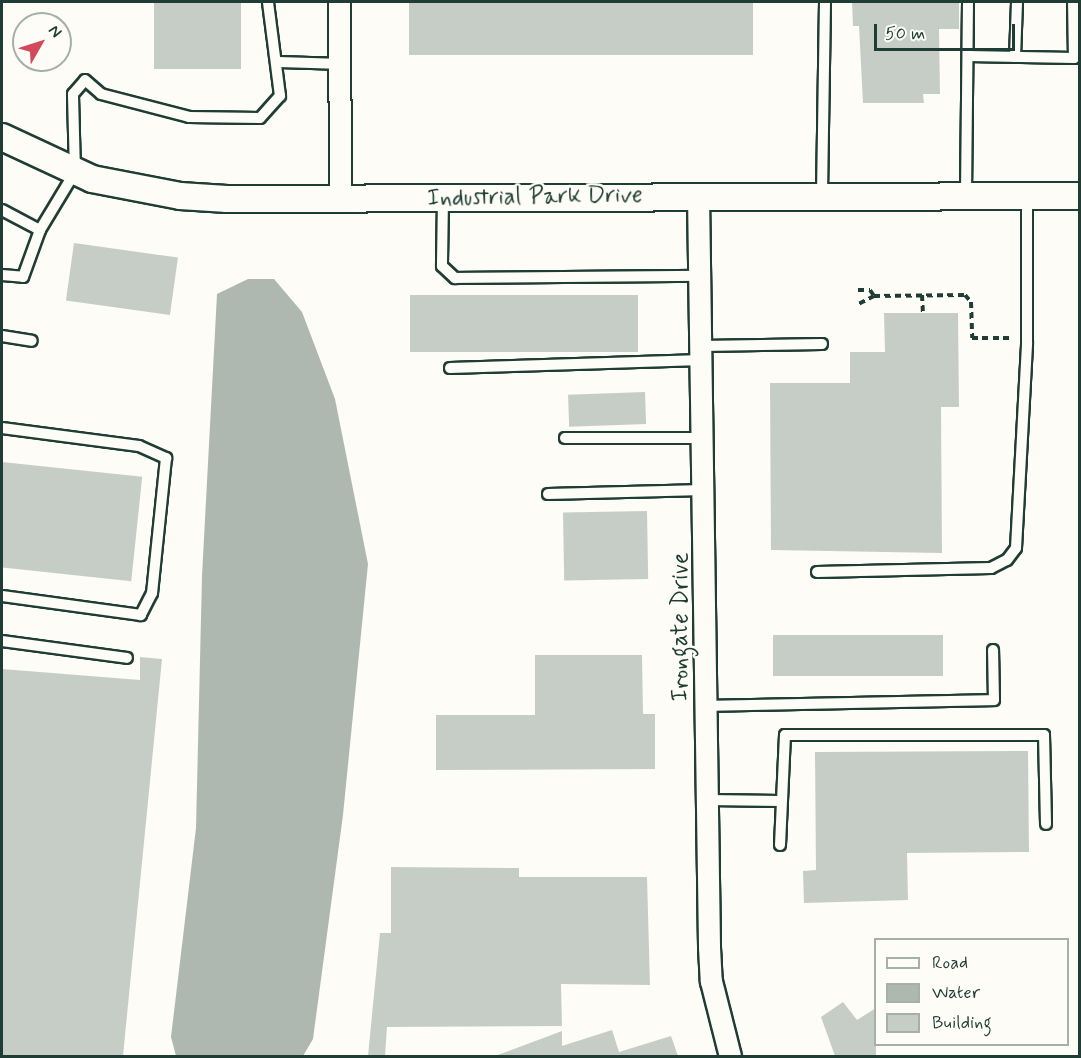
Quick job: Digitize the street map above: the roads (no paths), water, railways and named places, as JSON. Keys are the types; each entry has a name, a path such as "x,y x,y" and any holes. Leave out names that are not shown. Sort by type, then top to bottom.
{"street":[{"path":"339,2 340,200"},
{"name":"Industrial Park Drive","path":"2,137 75,172 135,189 180,196 340,200 822,194 1080,196"},
{"name":"Irongate Drive","path":"698,195 705,490 711,981 730,1056"}],"lane":[{"path":"2,275 23,277 40,230 75,172 73,94 85,80 101,94 189,117 260,118 280,96 268,2"},
{"path":"822,194 825,2"},
{"path":"966,194 968,2"},
{"path":"1016,57 1017,2"},
{"path":"968,56 1074,58 1073,2"},
{"path":"276,62 338,64"},
{"path":"817,572 991,568 1007,560 1016,548 1027,342 1027,194"},
{"path":"443,199 442,266 454,278 700,276"},
{"path":"2,210 40,230"},
{"path":"2,336 32,341"},
{"path":"450,368 822,344"},
{"path":"2,428 139,446 166,458 153,593 141,615 2,596"},
{"path":"565,438 704,438"},
{"path":"548,494 705,490"},
{"path":"2,641 127,658"},
{"path":"707,706 994,700 993,650"},
{"path":"780,845 780,801 785,735 1044,735 1046,825"},
{"path":"708,800 780,801"}],"water":[{"path":"248,279 274,279 302,312 335,399 368,564 343,815 313,1039 303,1056 176,1056 171,1037 196,828 202,576 217,294"}]}
